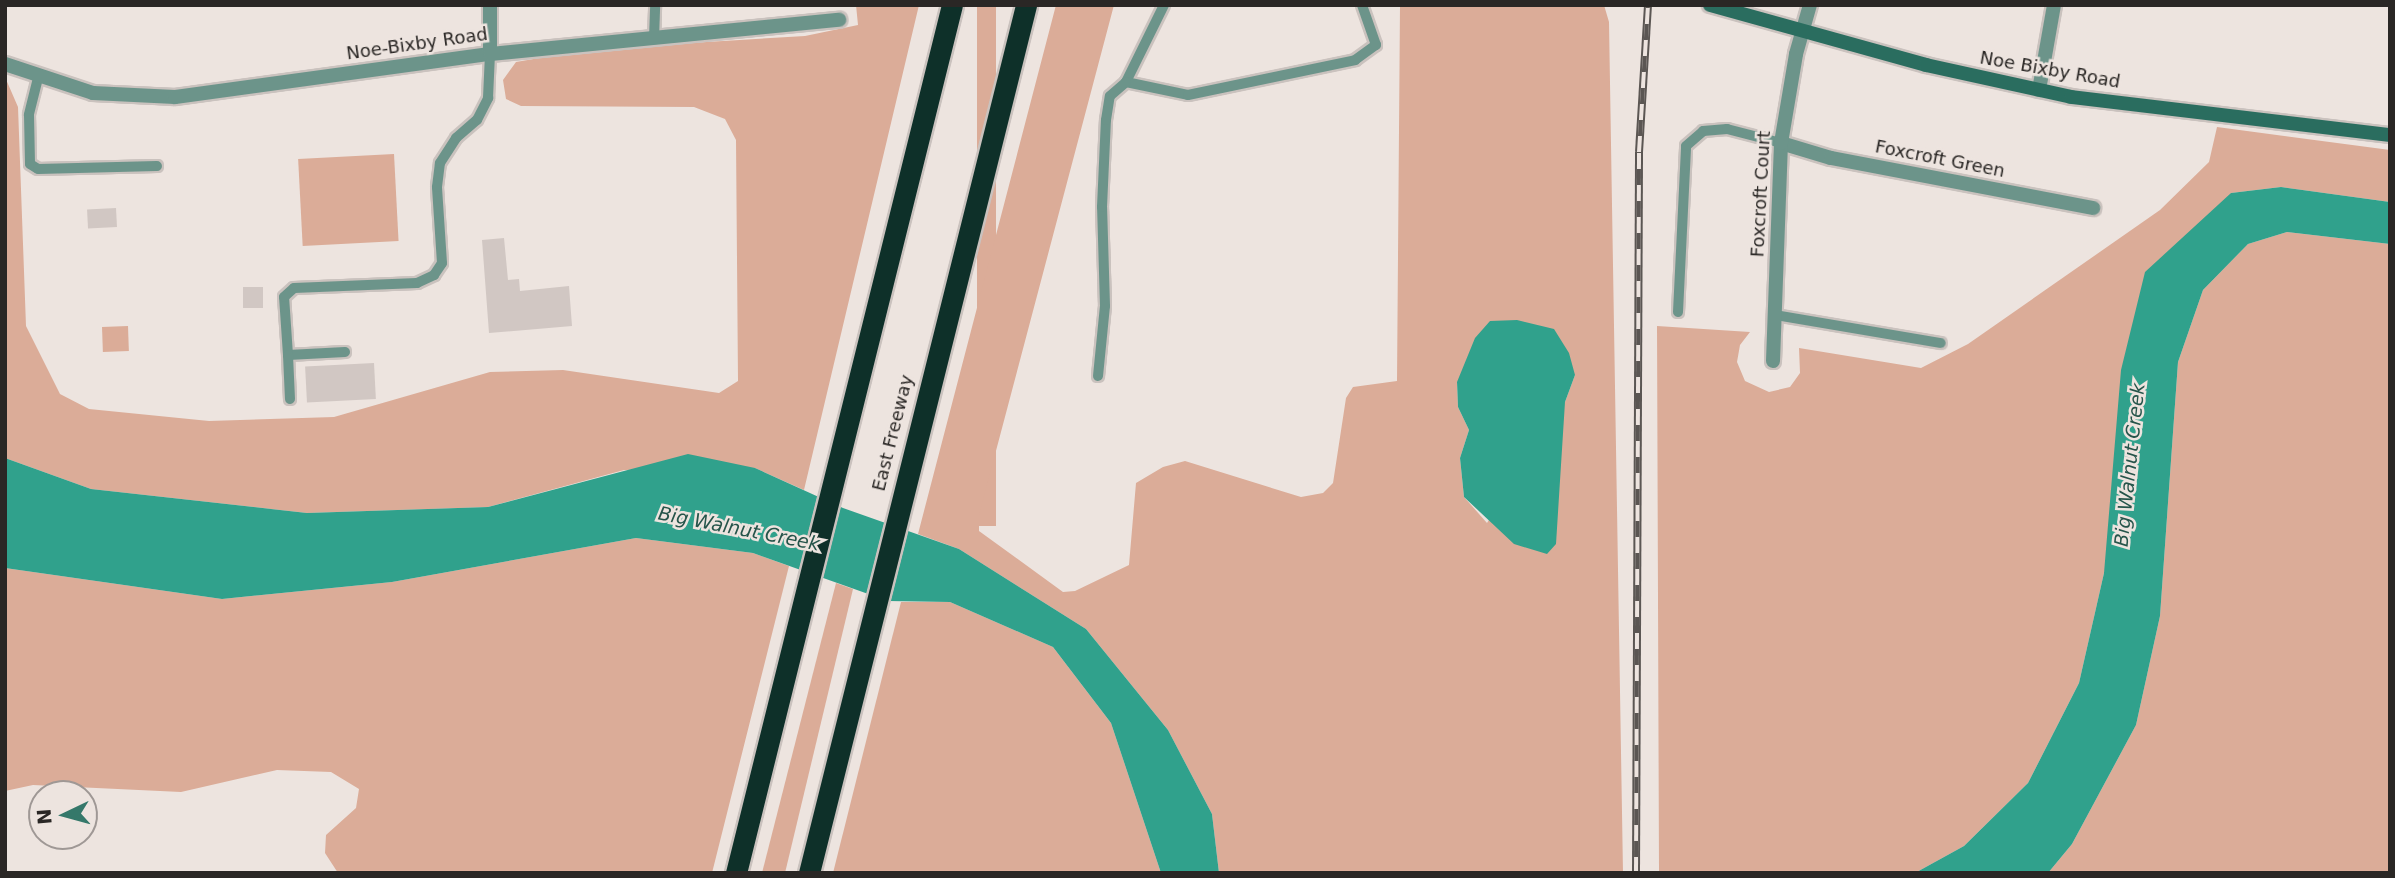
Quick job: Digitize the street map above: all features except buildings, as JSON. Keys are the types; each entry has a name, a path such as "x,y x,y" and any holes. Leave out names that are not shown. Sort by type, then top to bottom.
{"highway":[{"path":"736,873 952,5"},
{"name":"East Freeway","path":"808,873 1026,5"}],"street":[{"path":"490,5 490,54"},
{"name":"Noe Bixby Road","path":"1710,5 2039,90 2390,135"},
{"name":"Foxcroft Court","path":"1773,361 1781,143 1810,5"},
{"path":"2039,90 2054,5"},
{"name":"Noe-Bixby Road","path":"5,64 38,78 93,93 175,97 490,54 839,20"},
{"name":"Foxcroft Green","path":"1781,143 1831,158 2093,208"}],"lane":[{"path":"654,39 655,5"},
{"path":"1098,376 1105,306 1102,206 1106,120 1110,96 1126,82 1164,5"},
{"path":"1126,82 1188,95 1355,60 1376,45 1362,5"},
{"path":"290,399 284,297 294,289 417,283 434,275 442,263 437,187 440,163 456,138 477,120 488,98 490,54"},
{"path":"38,78 29,115 30,164 38,169 157,166"},
{"path":"1678,312 1686,146 1703,131 1727,129 1781,143"},
{"path":"1775,315 1941,343"},
{"path":"288,355 345,352"}],"shaded area":[{"path":"856,5 919,5 804,490 755,468 624,470 488,507 307,513 91,489 5,458 5,77 18,107 26,326 60,394 89,409 209,421 334,417 490,372 563,370 719,393 738,381 736,140 725,119 694,107 521,106 506,99 503,80 516,62 592,49 805,36 858,25"},
{"path":"977,5 996,5 996,526 977,526"},
{"path":"1056,5 1114,5 979,515 979,531 1063,592 1075,591 1129,565 1136,483 1163,467 1185,461 1301,497 1323,493 1333,483 1346,398 1353,387 1397,381 1400,5 1604,5 1609,22 1623,873 1219,873 1212,814 1168,730 1086,629 959,549 918,534","holes":["1575,375 1565,402 1487,523 1464,497 1460,458 1469,430 1458,407 1457,382"]},
{"path":"2217,127 2390,150 2390,202 2281,187 2231,193 2104,573 2079,683 2028,783 1964,846 1915,873 1659,873 1657,326 1750,332 1740,345 1737,362 1745,381 1769,392 1790,387 1800,373 1799,348 1921,368 1968,344 2160,210 2209,162"},
{"path":"394,154 399,241 303,246 298,159"},
{"path":"2287,232 2390,244 2390,873 2048,873 2072,844 2136,725 2160,616 2178,362 2203,290 2248,244"},
{"path":"128,326 129,351 103,352 102,327"},
{"path":"636,538 753,553 789,566 712,873 338,873 325,853 326,835 356,808 359,789 331,772 277,770 181,792 98,788 98,780 28,780 28,786 5,791 5,568 222,599 392,582"},
{"path":"836,583 853,589 785,873 762,873"},
{"path":"901,602 950,602 1053,647 1111,723 1161,873 833,873"}],"water":[{"name":"Big Walnut Creek","path":"2281,187 2390,202 2390,244 2287,232 2248,244 2203,290 2178,362 2160,616 2136,725 2072,844 2048,873 1915,873 1964,846 2028,783 2079,683 2104,573 2121,370 2145,272 2231,193"},
{"path":"1517,320 1554,329 1569,353 1575,375 1565,402 1556,544 1547,554 1514,544 1464,497 1460,458 1469,430 1458,407 1457,382 1475,338 1490,321"},
{"name":"Big Walnut Creek","path":"688,454 755,468 843,508 959,549 1086,629 1168,730 1212,814 1219,873 1161,873 1111,723 1053,647 950,602 888,601 753,553 636,538 392,582 222,599 5,568 5,458 91,489 307,513 488,507"}],"railway":[{"path":"1636,873 1639,152 1648,5"}]}
